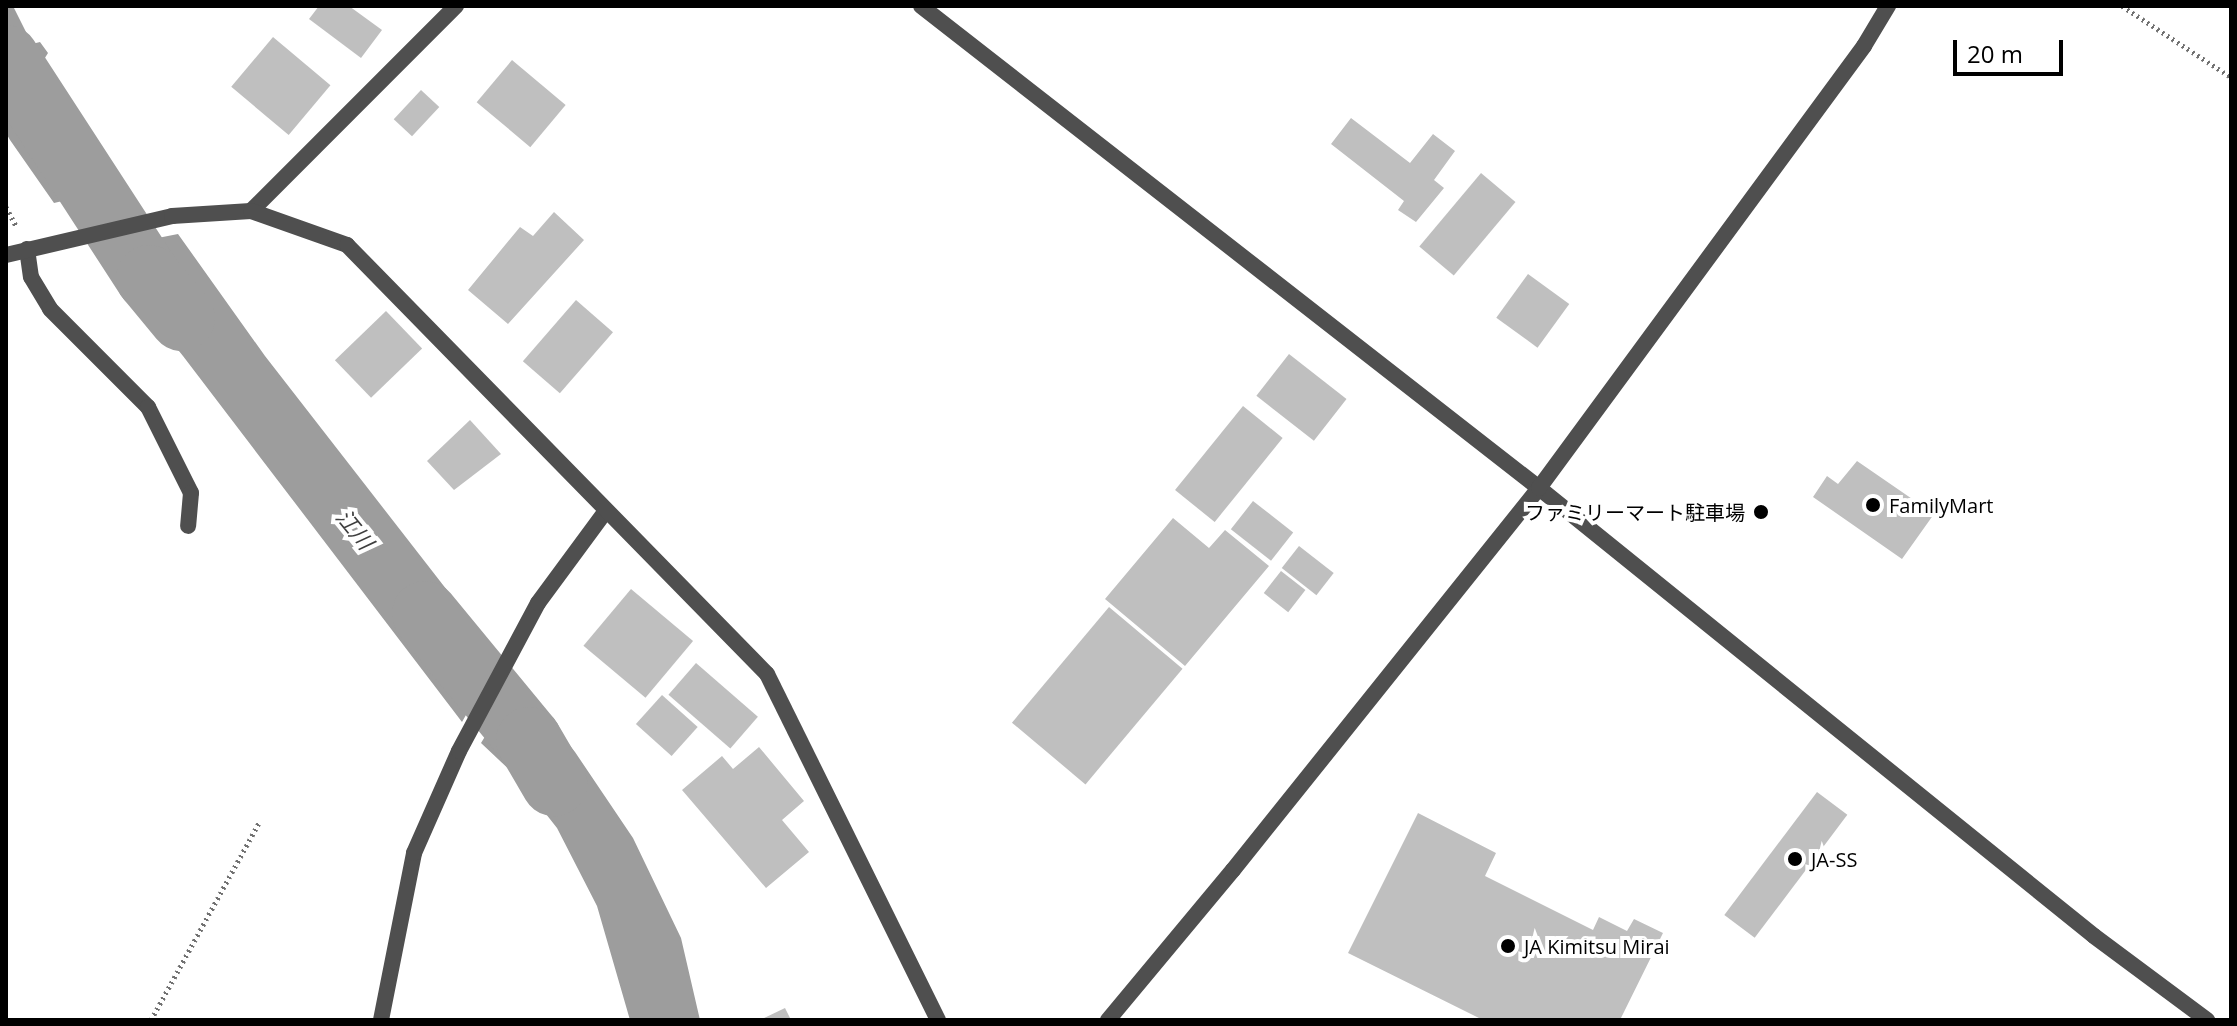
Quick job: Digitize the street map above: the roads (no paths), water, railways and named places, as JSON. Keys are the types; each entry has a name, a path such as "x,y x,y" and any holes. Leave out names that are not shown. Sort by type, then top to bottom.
{"street":[{"path":"251,211 456,6"},
{"path":"921,6 1539,488 2094,936 2207,1020"},
{"path":"1108,1020 1233,870 1539,488 1864,46 1888,6"},
{"path":"6,255 52,241 172,216 251,211 347,245 605,512 767,674 938,1020"},
{"path":"27,249 31,277 50,309 148,407 191,493 188,526"},
{"path":"381,1020 414,853 459,751 526,631 538,603 605,512"}],"water":[{"path":"6,6 13,6 32,44 40,42 48,53 43,61 55,86 81,116 122,187 54,203 10,140 6,133"},
{"path":"178,234 265,356 499,657 462,722 183,356 110,266 100,262 97,250"},
{"path":"519,681 575,752 633,838 681,938 700,1020 630,1020 597,906 557,828 516,776 481,743"}],"waterway":[{"name":"江川","path":"6,58 149,278 182,318"},
{"name":"江川","path":"425,614 529,740 554,783"}],"place":[{"name":"FamilyMart","path":"1873,505"},
{"name":"ファミリーマート駐車場","path":"1761,512"},
{"name":"JA-SS","path":"1795,859"},
{"name":"JA Kimitsu Mirai","path":"1508,946"}]}
